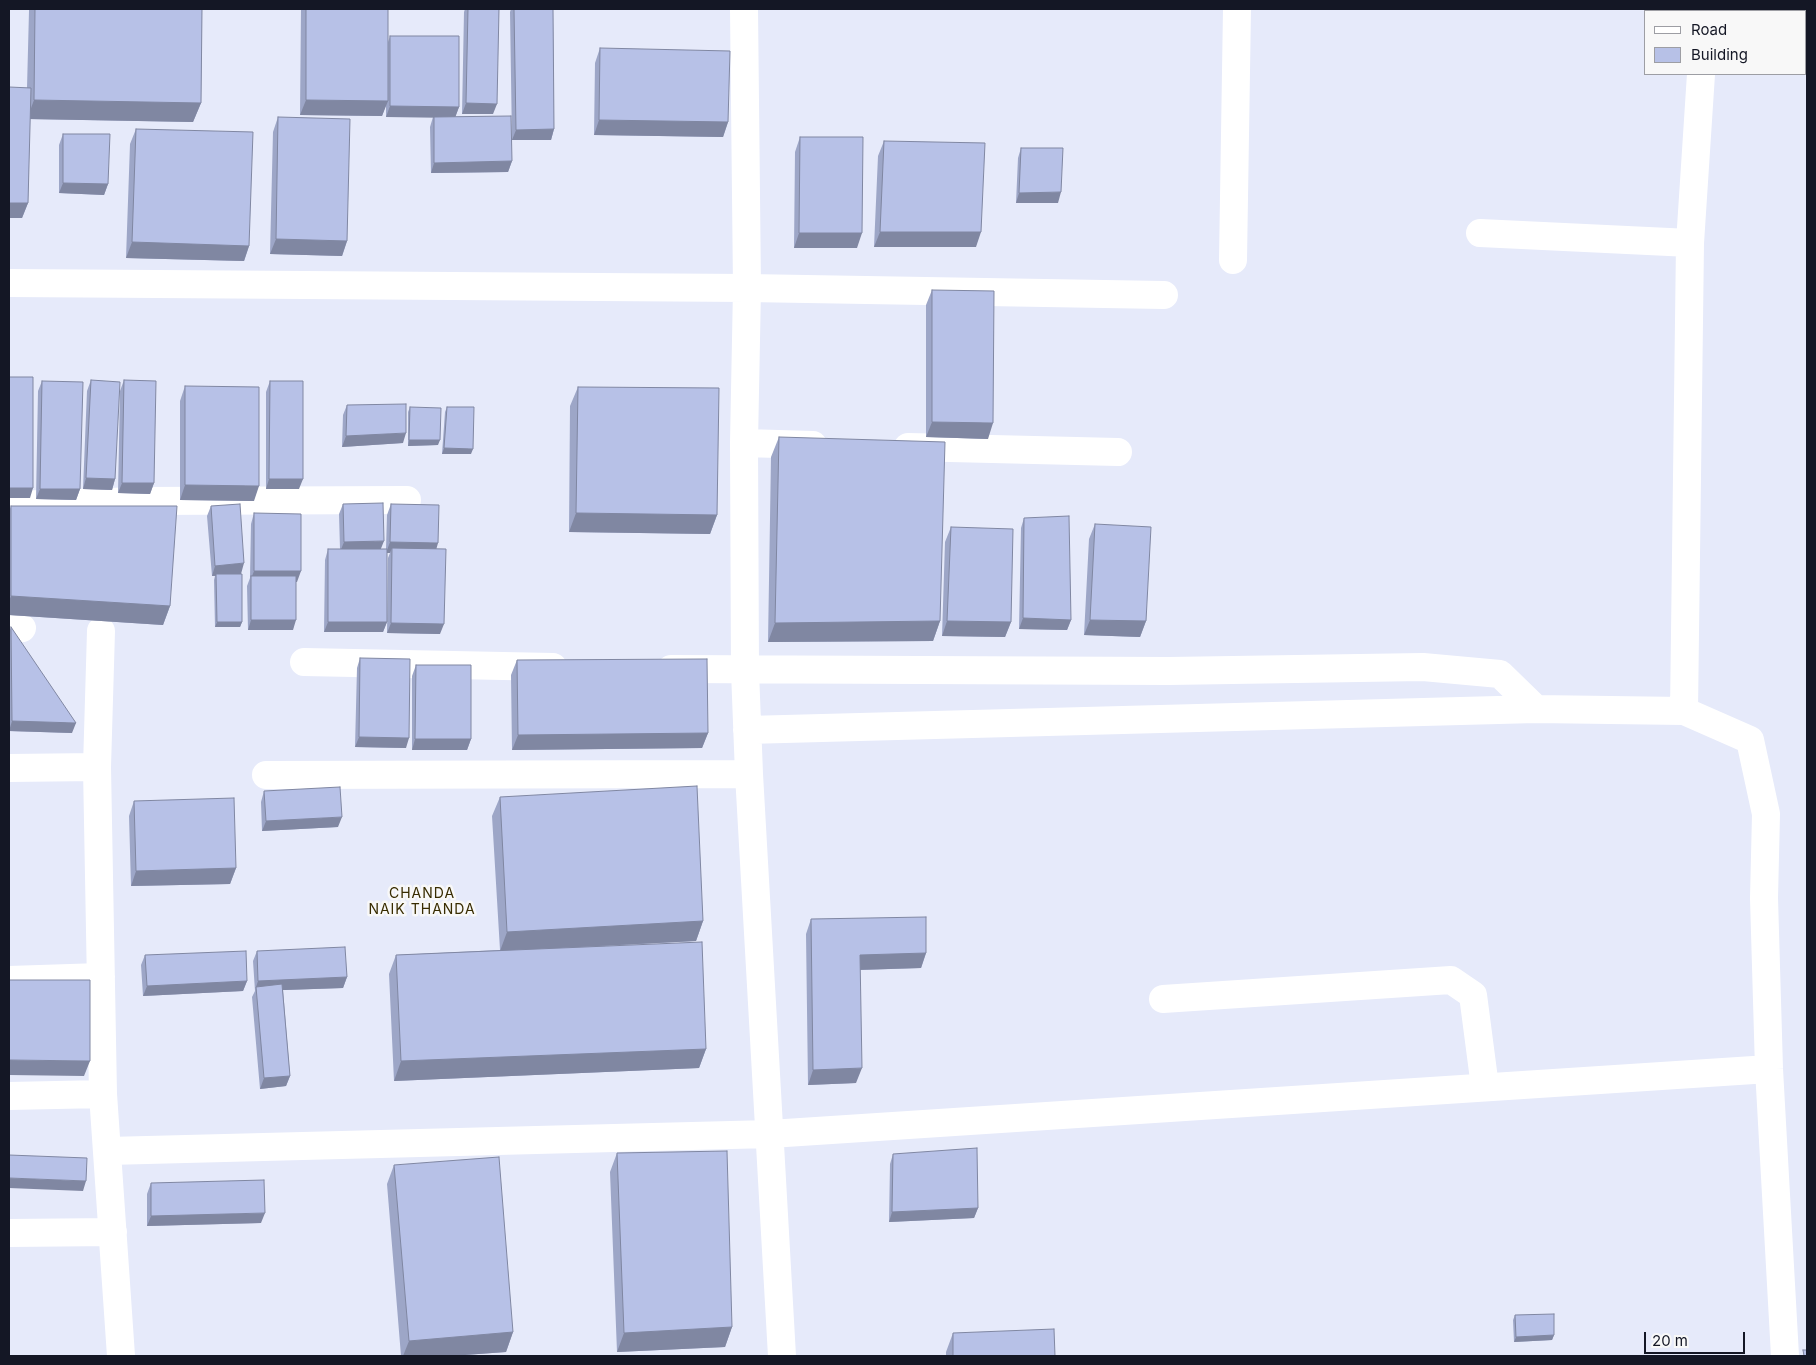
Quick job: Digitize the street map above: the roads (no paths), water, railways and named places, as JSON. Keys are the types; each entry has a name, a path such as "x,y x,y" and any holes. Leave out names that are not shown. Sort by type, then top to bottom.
{"street":[{"path":"744,9 746,288 744,443 745,671 749,774 782,1356"},
{"path":"1233,260 1237,9"},
{"path":"1684,711 1690,243 1701,75"},
{"path":"1480,233 1690,243"},
{"path":"9,282 746,288 1164,296"},
{"path":"744,443 833,446"},
{"path":"882,447 1118,452"},
{"path":"9,505 140,501 407,500"},
{"path":"101,631 97,767 103,1094 121,1356"},
{"path":"304,662 578,667"},
{"path":"647,669 745,671 1169,671 1423,667 1500,674 1536,709"},
{"path":"747,730 1536,709 1684,711 1750,740 1766,814 1764,898 1768,1069 1785,1356"},
{"path":"9,768 97,767"},
{"path":"266,775 749,774"},
{"path":"9,980 101,977"},
{"path":"1163,999 1450,980 1473,995 1485,1087"},
{"path":"108,1151 770,1134 1768,1069"},
{"path":"9,1096 103,1094"},
{"path":"9,1233 113,1232"}],"district":[{"name":"CHANDA NAIK THANDA","path":"422,902"}]}
